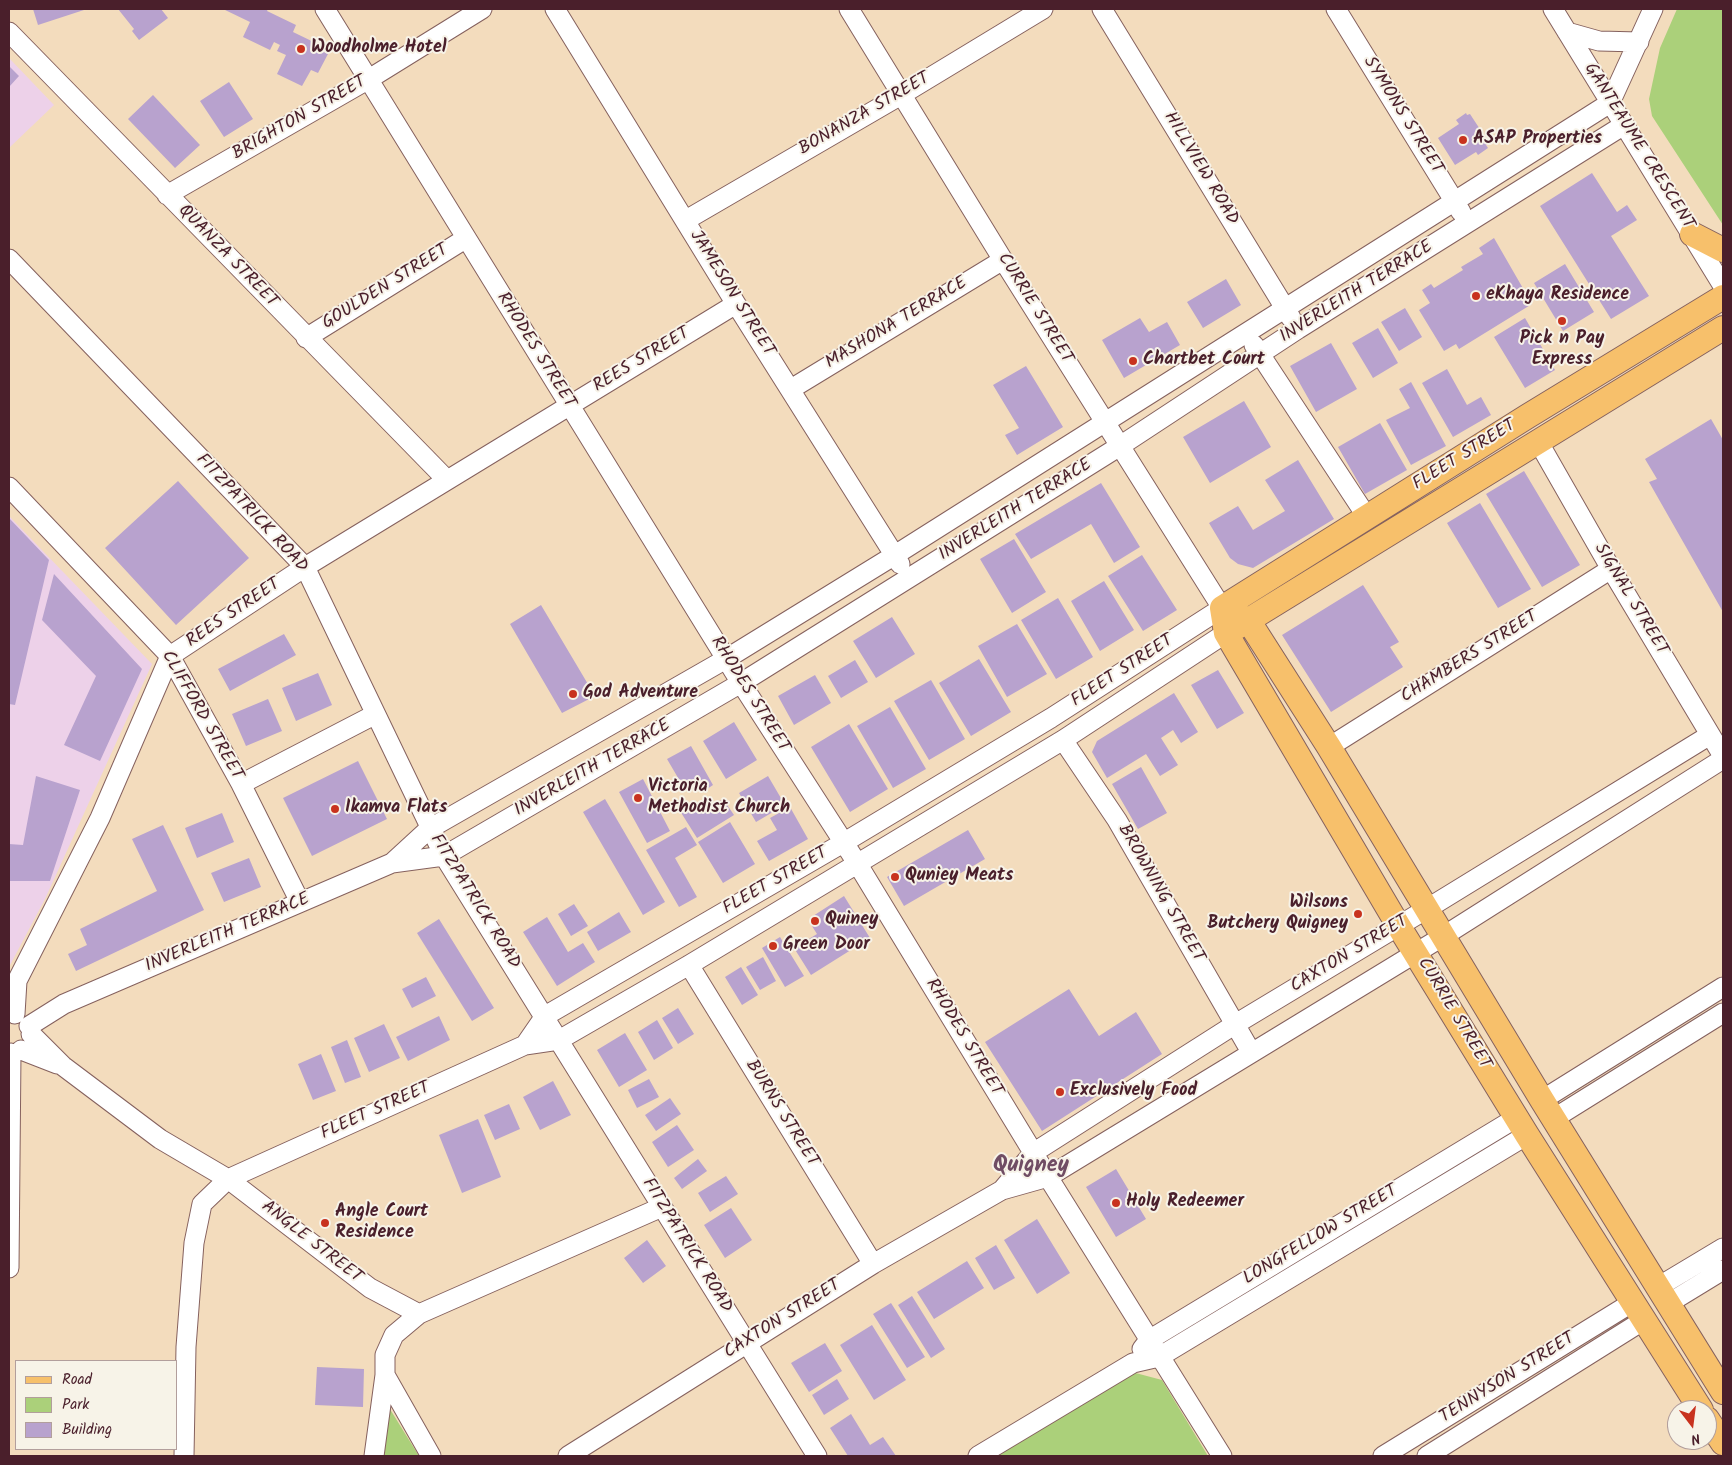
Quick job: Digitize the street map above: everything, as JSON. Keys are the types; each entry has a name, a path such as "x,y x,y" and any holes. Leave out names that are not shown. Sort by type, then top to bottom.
{"main road":[{"path":"1692,234 1723,250"},
{"name":"FLEET STREET","path":"1222,608 1723,297"},
{"name":"FLEET STREET","path":"1226,634 1540,443 1723,328"},
{"path":"1621,359 1635,383"},
{"path":"1222,608 1248,620"},
{"name":"CURRIE STREET","path":"1222,608 1226,634 1398,925 1695,1400"},
{"name":"CURRIE STREET","path":"1248,620 1329,747 1547,1110 1723,1392"}],"street":[{"name":"RHODES STREET","path":"325,9 465,239 726,659 857,863 1033,1153 1222,1456"},
{"name":"BRIGHTON STREET","path":"167,195 369,79 482,9"},
{"name":"JAMESON STREET","path":"555,9 736,304 909,578"},
{"name":"CURRIE STREET","path":"849,9 1003,260 1222,608"},
{"name":"BONANZA STREET","path":"686,220 901,95 1043,9"},
{"name":"HILLVIEW ROAD","path":"1102,9 1298,330"},
{"name":"SYMONS STREET","path":"1336,9 1455,201 1467,224"},
{"name":"GANTEAUME CRESCENT","path":"1553,9 1723,286"},
{"path":"1610,103 1653,9"},
{"name":"QUANZA STREET","path":"9,32 306,338 447,480"},
{"path":"1567,32 1599,41 1639,42"},
{"name":"INVERLEITH TERRACE","path":"392,863 429,829 726,659 1107,423 1247,334 1285,307 1610,103"},
{"name":"INVERLEITH TERRACE","path":"20,1021 64,1004 392,863 444,856 741,683 1120,446 1298,330 1624,125"},
{"name":"GOULDEN STREET","path":"306,338 465,239"},
{"name":"FITZPATRICK ROAD","path":"9,259 304,567 429,829 444,856 817,1456"},
{"name":"MASHONA TERRACE","path":"791,389 1003,260"},
{"name":"REES STREET","path":"20,1021 17,981 100,818 170,656 304,567 736,304"},
{"path":"1247,334 1367,517"},
{"name":"SIGNAL STREET","path":"1540,443 1611,569 1723,758"},
{"name":"CLIFFORD STREET","path":"9,488 170,656 241,784 300,902"},
{"name":"CHAMBERS STREET","path":"1329,747 1611,569"},
{"name":"FLEET STREET","path":"524,1045 545,1016 844,843 1051,718 1222,608"},
{"name":"FLEET STREET","path":"184,1456 186,1347 194,1244 202,1204 228,1179 524,1045 559,1040 688,965 1063,740 1226,634"},
{"path":"241,784 374,715"},
{"name":"CAXTON STREET","path":"1002,1190 1033,1153 1234,1024 1426,910 1710,734"},
{"name":"BROWNING STREET","path":"1063,740 1117,820 1251,1052"},
{"name":"CAXTON STREET","path":"568,1456 873,1264 1002,1190 1048,1177 1442,937 1723,758"},
{"name":"BURNS STREET","path":"688,965 873,1264"},
{"path":"1547,1110 1723,987"},
{"path":"1547,1110 1723,1013"},
{"path":"9,1268 14,1052 28,1043 20,1021"},
{"name":"ANGLE STREET","path":"20,1021 63,1066 160,1139 228,1179 370,1288 419,1314"},
{"name":"ANGLE STREET","path":"14,1052 63,1066"},
{"name":"LONGFELLOW STREET","path":"1133,1363 1149,1340 1522,1126"},
{"name":"LONGFELLOW STREET","path":"978,1456 1133,1363 1159,1356 1522,1126"},
{"path":"374,1456 385,1375 385,1355 394,1334 419,1314 662,1207"},
{"path":"1663,1295 1723,1248"},
{"path":"1663,1295 1723,1270"},
{"name":"TENNYSON STREET","path":"1384,1456 1638,1311"},
{"name":"TENNYSON STREET","path":"1427,1456 1638,1311"},
{"path":"385,1375 431,1456"}],"shaded area":[{"path":"9,58 54,105 9,148"},
{"path":"9,516 152,664 45,899 9,967"}],"green space":[{"path":"1677,9 1723,9 1723,225 1652,116 1649,99 1660,48"},
{"path":"1128,1371 1162,1380 1208,1456 994,1456"},
{"path":"388,1406 419,1456 381,1456"}],"building":[{"path":"33,9 87,9 38,25"},
{"path":"118,9 161,9 168,18 139,40 132,31 134,29"},
{"name":"Woodholme Hotel","path":"223,9 268,9 267,11 296,25 293,32 324,47 322,51 328,54 318,73 311,70 302,86 277,74 286,55 277,51 280,45 274,42 270,50 243,37 250,22"},
{"path":"9,66 19,76 9,87"},
{"path":"229,82 253,119 224,137 200,101"},
{"path":"153,95 200,145 175,168 128,119"},
{"name":"ASAP Properties","path":"1466,113 1467,115 1470,114 1489,143 1486,145 1488,148 1478,155 1476,152 1455,165 1438,138 1459,124 1456,120"},
{"path":"1592,173 1617,212 1627,205 1637,220 1611,236 1649,296 1611,319 1540,206"},
{"name":"eKhaya Residence","path":"1494,238 1532,304 1459,349 1456,344 1444,351 1419,310 1430,303 1422,290 1431,284 1434,288 1463,270 1461,267 1483,254 1479,248"},
{"path":"1565,264 1594,312 1563,331 1534,283"},
{"path":"1226,279 1241,305 1203,328 1187,302"},
{"path":"1405,308 1422,337 1399,351 1381,322"},
{"name":"Chartbet Court","path":"1140,318 1149,332 1167,322 1180,345 1124,378 1102,340"},
{"path":"1525,318 1555,370 1525,388 1494,337"},
{"path":"1378,328 1398,363 1373,378 1352,343"},
{"path":"1331,343 1357,389 1316,412 1290,366"},
{"path":"1026,366 1063,427 1017,455 1005,435 1019,428 993,385"},
{"path":"1447,369 1467,405 1481,397 1491,415 1453,437 1422,383"},
{"path":"1411,382 1446,446 1411,465 1386,420 1410,408 1399,389"},
{"path":"1244,401 1271,447 1210,483 1183,437"},
{"path":"1711,419 1723,440 1723,612 1649,482 1657,479 1645,459"},
{"path":"1380,423 1407,470 1365,494 1338,447"},
{"path":"1298,460 1334,519 1253,568 1238,564 1230,558 1209,523 1238,506 1253,530 1285,511 1265,480"},
{"path":"1524,471 1580,565 1542,587 1486,494"},
{"path":"178,481 249,558 176,625 105,548"},
{"path":"1101,483 1140,547 1114,563 1091,524 1031,559 1015,534"},
{"path":"1480,503 1531,589 1498,608 1447,523"},
{"path":"9,518 49,560 15,705 9,704"},
{"path":"1014,539 1046,592 1012,613 980,559"},
{"path":"1142,555 1177,610 1143,631 1108,576"},
{"path":"54,574 142,669 100,761 64,745 96,676 42,620"},
{"path":"1104,581 1134,630 1100,651 1071,601"},
{"path":"1363,585 1399,642 1390,647 1403,667 1331,712 1282,635"},
{"path":"1058,598 1093,657 1056,679 1021,620"},
{"path":"541,605 595,696 562,713 510,624"},
{"path":"892,617 915,654 876,678 853,641"},
{"path":"1017,624 1047,674 1007,697 978,646"},
{"path":"284,634 296,655 230,691 218,669"},
{"path":"979,659 1011,712 971,736 939,683"},
{"path":"855,660 868,682 841,698 828,676"},
{"path":"1218,670 1244,713 1217,729 1191,685"},
{"path":"318,673 332,705 296,721 282,688"},
{"path":"815,675 831,703 794,725 778,696"},
{"path":"931,680 965,739 929,760 894,701"},
{"path":"1174,693 1198,732 1181,743 1173,730 1161,738 1178,765 1160,776 1146,754 1107,778 1092,752 1097,741"},
{"path":"268,699 282,731 246,746 232,714"},
{"path":"890,707 926,769 893,788 857,726"},
{"path":"734,722 757,760 726,779 703,741"},
{"path":"849,724 888,789 850,812 811,747"},
{"path":"691,746 713,785 704,791 698,780 684,788 667,759"},
{"name":"Ikamva Flats","path":"358,761 387,819 312,856 283,798"},
{"path":"1141,767 1167,813 1138,829 1112,784"},
{"path":"36,776 80,790 50,881 9,881 9,844 23,845"},
{"path":"768,776 785,805 756,822 739,793"},
{"path":"643,779 670,831 647,843 619,792"},
{"path":"605,799 665,902 643,915 583,812"},
{"path":"723,799 734,815 697,838 680,811 695,801 702,812"},
{"path":"790,807 808,839 769,861 757,841 777,830 770,818"},
{"path":"222,813 234,842 197,858 185,828"},
{"path":"730,822 755,864 723,883 698,842"},
{"path":"163,825 204,910 76,971 68,954 87,945 80,929 157,891 132,839"},
{"path":"686,827 697,845 675,858 697,897 679,907 646,850"},
{"path":"968,830 985,859 904,906 887,877"},
{"path":"249,858 261,887 224,902 211,873"},
{"path":"844,896 870,938 811,975 794,948 817,934 810,923 813,916"},
{"path":"574,904 588,926 571,936 558,914"},
{"path":"619,912 631,932 598,951 587,932"},
{"path":"547,917 568,952 583,943 595,962 557,986 523,932"},
{"path":"439,919 494,1008 472,1021 417,933"},
{"path":"780,937 804,976 785,987 762,948"},
{"path":"763,957 776,981 760,990 746,967"},
{"path":"741,967 758,995 742,1005 725,977"},
{"path":"426,977 436,996 412,1008 402,989"},
{"name":"Exclusively Food","path":"1069,989 1099,1036 1136,1012 1162,1054 1042,1131 985,1042"},
{"path":"678,1008 694,1034 678,1044 662,1018"},
{"path":"439,1016 450,1040 408,1061 396,1037"},
{"path":"657,1020 673,1048 654,1060 638,1032"},
{"path":"384,1024 400,1058 369,1072 354,1038"},
{"path":"625,1033 647,1070 619,1087 597,1050"},
{"path":"347,1040 361,1077 345,1083 331,1047"},
{"path":"321,1054 336,1091 313,1100 298,1064"},
{"path":"649,1079 659,1097 637,1108 628,1090"},
{"path":"553,1081 571,1115 540,1130 523,1097"},
{"path":"670,1098 681,1114 656,1131 645,1115"},
{"path":"509,1104 520,1129 495,1140 484,1115"},
{"path":"478,1119 501,1177 462,1193 439,1135"},
{"path":"677,1125 694,1150 668,1167 652,1142"},
{"path":"698,1159 707,1171 682,1189 674,1178"},
{"name":"Holy Redeemer","path":"1116,1169 1146,1219 1116,1237 1086,1187"},
{"path":"726,1176 738,1194 710,1212 698,1193"},
{"path":"731,1208 752,1240 725,1258 704,1225"},
{"path":"1037,1219 1070,1273 1037,1294 1004,1240"},
{"path":"647,1240 666,1266 643,1283 624,1258"},
{"path":"996,1245 1015,1278 994,1290 975,1258"},
{"path":"967,1261 984,1288 934,1319 917,1292"},
{"path":"912,1296 945,1349 931,1358 898,1305"},
{"path":"891,1303 925,1357 907,1368 873,1314"},
{"path":"872,1325 906,1380 874,1400 840,1345"},
{"path":"825,1343 842,1371 809,1392 791,1363"},
{"path":"317,1367 364,1369 363,1407 315,1405"},
{"path":"837,1379 849,1399 824,1415 812,1395"},
{"path":"851,1414 870,1445 883,1437 896,1456 848,1456 830,1428"}],"place":[{"name":"Woodholme Hotel","path":"301,49"},
{"name":"ASAP Properties","path":"1463,140"},
{"name":"eKhaya Residence","path":"1476,296"},
{"name":"Pick n Pay Express","path":"1562,321"},
{"name":"Chartbet Court","path":"1133,361"},
{"name":"God Adventure","path":"573,694"},
{"name":"Victoria Methodist Church","path":"638,798"},
{"name":"Ikamva Flats","path":"335,809"},
{"name":"Quniey Meats","path":"895,877"},
{"name":"Wilsons Butchery Quigney","path":"1358,914"},
{"name":"Quiney","path":"815,921"},
{"name":"Green Door","path":"773,946"},
{"name":"Exclusively Food","path":"1060,1092"},
{"name":"Holy Redeemer","path":"1116,1203"},
{"name":"Angle Court Residence","path":"325,1223"}],"district":[{"name":"Quigney","path":"1031,1167"}]}
